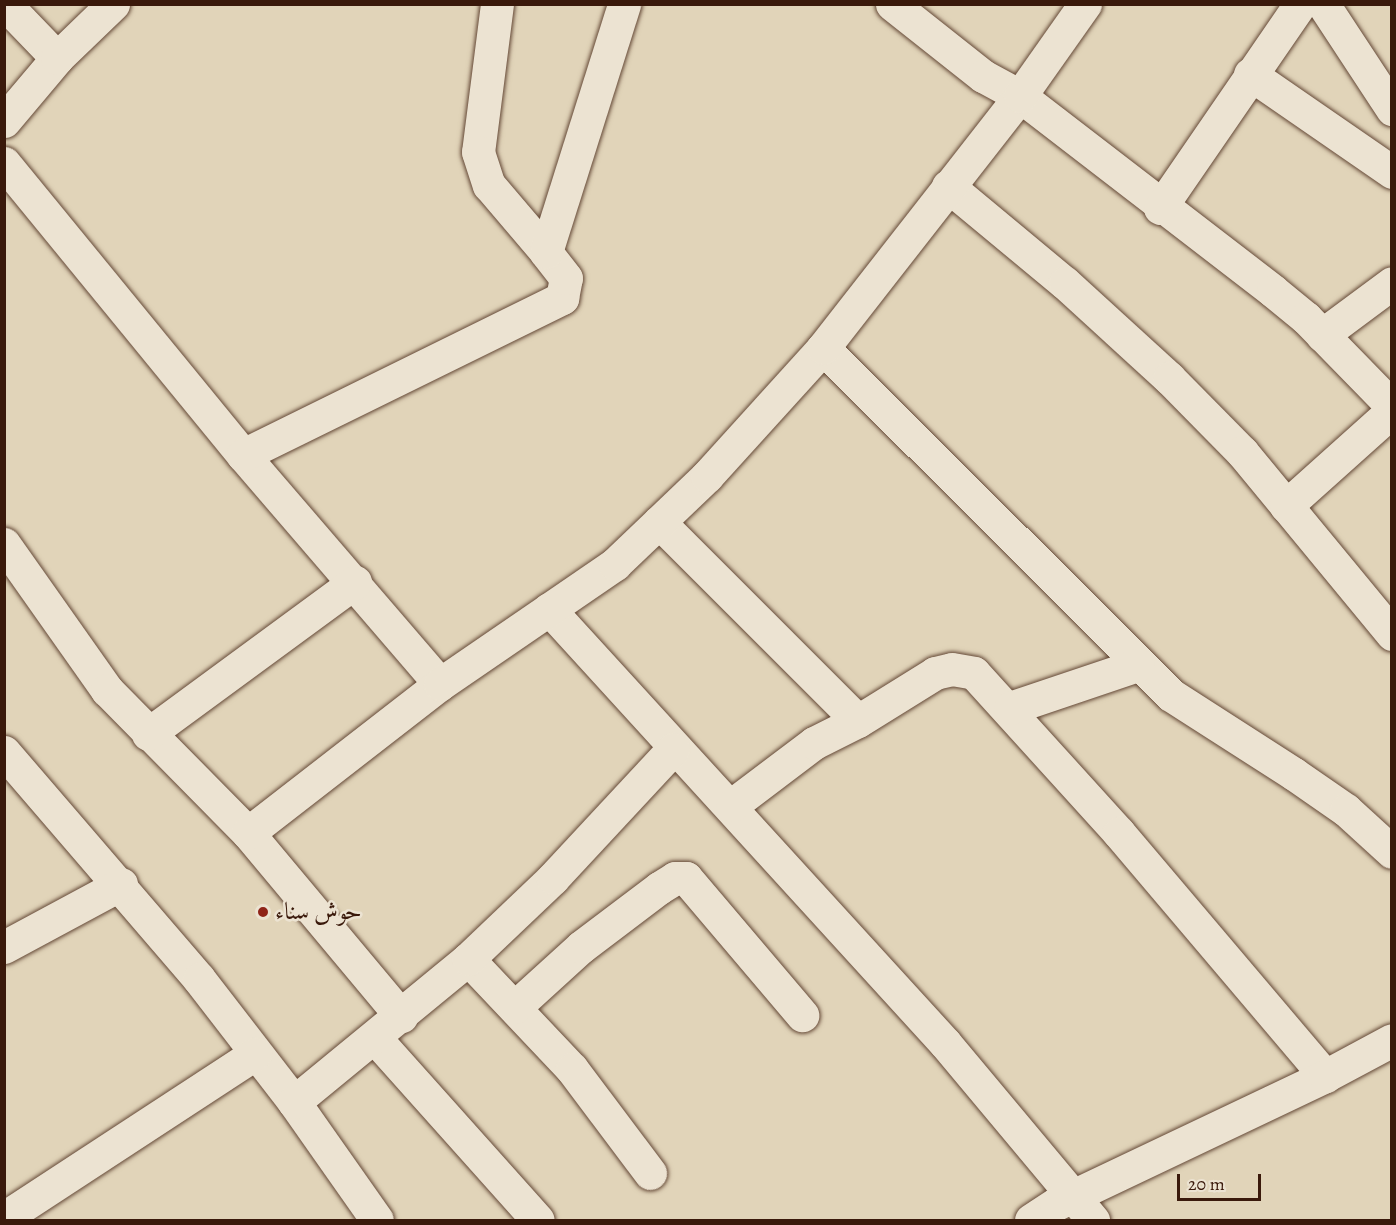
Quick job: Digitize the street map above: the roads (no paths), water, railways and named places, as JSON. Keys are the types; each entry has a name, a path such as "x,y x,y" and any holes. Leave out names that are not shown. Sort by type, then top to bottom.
{"street":[{"path":"5,4 57,58"},
{"path":"4,121 57,58 113,4"},
{"path":"243,455 553,305 567,289 566,278 489,184 478,152 497,4"},
{"path":"546,252 624,4"},
{"path":"892,4 975,71 1020,96 1160,208 1273,291 1322,335 1392,406"},
{"path":"248,833 440,684 615,564 730,452 823,348 1020,96 1085,4"},
{"path":"1160,208 1300,4"},
{"path":"1323,4 1392,109"},
{"path":"1251,74 1392,172"},
{"path":"4,163 243,455 355,582 440,684"},
{"path":"948,186 1065,283 1168,378 1242,452 1286,506 1387,619"},
{"path":"1322,335 1392,282"},
{"path":"823,348 1138,665 1171,695 1346,810 1392,852"},
{"path":"1286,506 1392,411"},
{"path":"659,522 858,721"},
{"path":"4,544 107,690 248,833 401,1016"},
{"path":"148,734 355,582"},
{"path":"549,609 673,749 732,805 945,1043 1084,1208"},
{"path":"1010,708 1138,665"},
{"path":"732,805 814,742 884,708 920,681 952,669 974,673 1010,708 1325,1076"},
{"path":"294,1102 375,1038 468,959 553,878 673,749"},
{"path":"4,752 121,884 294,1102 377,1221"},
{"path":"515,1007 581,947 659,888 675,878 686,878 802,1015"},
{"path":"4,947 121,884"},
{"path":"468,959 515,1007 596,1098 650,1173"},
{"path":"375,1038 538,1221"},
{"path":"1031,1221 1084,1208 1392,1040"},
{"path":"4,1218 255,1054"}],"place":[{"name":"حوش سناء","path":"263,912"}]}
